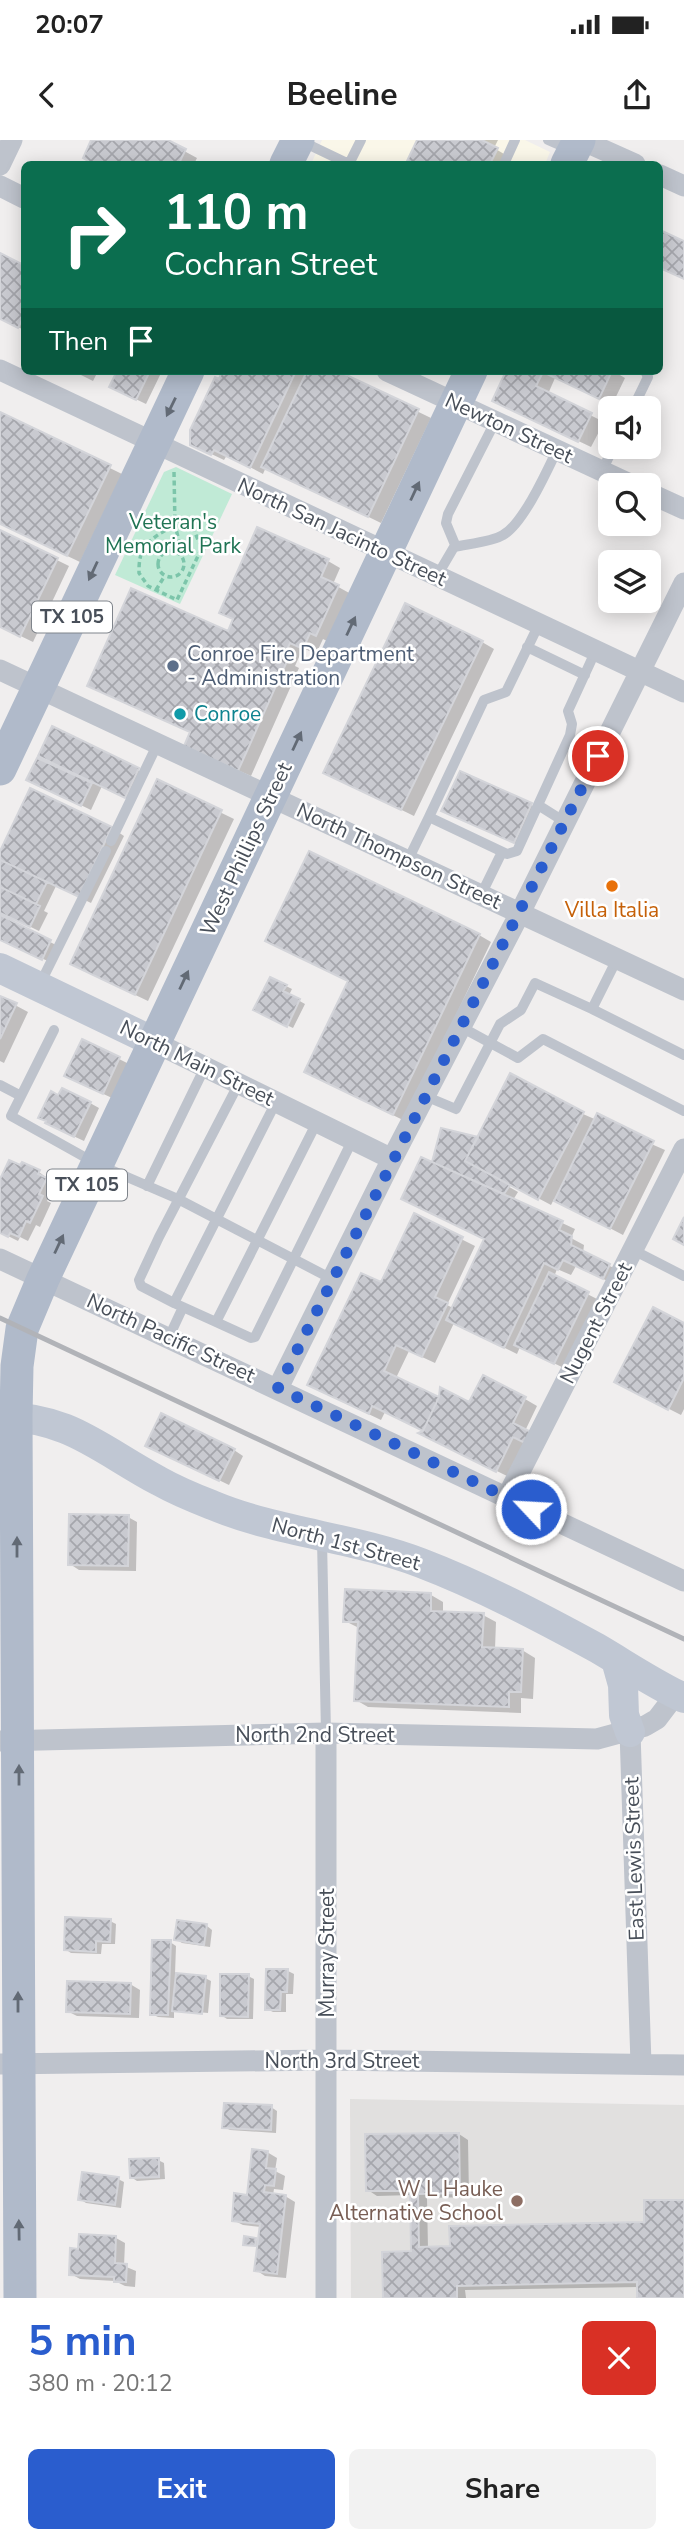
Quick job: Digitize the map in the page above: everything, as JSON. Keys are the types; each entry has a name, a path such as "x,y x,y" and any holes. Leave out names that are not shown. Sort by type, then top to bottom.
{"main road":[{"name":"TX 105","path":"0,769 186,375"},
{"name":"West Phillips Street","path":"8,1417 22,1329 43,1279 469,375"},
{"name":"TX 105","path":"8,1417 12,1475 9,2064 20,2298"}],"street":[{"path":"0,165 12,140"},
{"path":"570,147 624,161"},
{"path":"663,176 684,186"},
{"path":"0,187 21,197"},
{"name":"North San Jacinto Street","path":"0,370 684,692"},
{"name":"Newton Street","path":"395,375 606,473"},
{"path":"661,498 684,509"},
{"path":"278,1388 520,913 684,583"},
{"name":"North Thompson Street","path":"0,670 684,990"},
{"name":"North Main Street","path":"0,968 393,1158"},
{"name":"Nugent Street","path":"507,1497 684,1149"},
{"name":"North Pacific Street","path":"0,1259 684,1581"},
{"name":"North 1st Street","path":"8,1417 53,1422 73,1430 160,1482 214,1506 257,1521 422,1563 548,1621 616,1660 681,1691"},
{"path":"616,1660 623,1685 624,1715 630,1732 657,1719 681,1691"},
{"name":"North 2nd Street","path":"9,1741 326,1733 597,1739 630,1732"},
{"name":"East Lewis Street","path":"630,1732 641,2064"},
{"name":"Murray Street","path":"326,1733 326,2298"},
{"name":"North 3rd Street","path":"9,2064 327,2060 684,2066"}],"lane":[{"path":"350,161 361,140"},
{"path":"505,161 515,140"},
{"path":"292,154 332,161"},
{"path":"639,396 647,375"},
{"path":"456,547 446,523 448,514 495,422"},
{"path":"437,576 448,554 456,547 503,536 509,530 539,487 557,450"},
{"path":"602,471 608,459"},
{"path":"408,860 484,700 506,692 539,624"},
{"path":"527,647 585,675"},
{"path":"429,817 507,854 517,851 570,735 572,724 568,711 596,650"},
{"path":"38,987 158,743"},
{"path":"538,805 565,822"},
{"path":"481,895 502,852"},
{"path":"592,1009 617,959"},
{"path":"425,1096 456,1109 500,1024 521,1010 535,983 684,1055"},
{"path":"461,1027 518,1058 543,1039 684,1111"},
{"path":"54,1030 11,1116 97,1164 178,1199 332,1279"},
{"path":"147,1185 205,1067"},
{"path":"239,1083 139,1280 141,1286 179,1305 251,1338 255,1337 353,1139"},
{"path":"0,1085 21,1096"},
{"path":"169,1337 179,1305 216,1219 276,1102"},
{"path":"216,1322 255,1240 317,1122"},
{"path":"633,1250 684,1276"},
{"path":"322,1537 326,1733"}],"path":[{"path":"174,472 175,525 180,541 178,552"},
{"path":"203,546 192,526 186,523 175,525 145,546 141,553 139,573 148,586 177,600 190,572 203,546 207,537"},
{"path":"136,541 145,546"},
{"path":"167,550 178,552 184,560 183,568 178,575 164,577 159,572 158,559 167,550"},
{"path":"183,568 190,572"},
{"path":"156,590 164,577"}],"shaded area":[{"path":"322,140 525,140 550,152 546,161 312,161"},
{"name":"W L Hauke Alternative School","path":"350,2099 684,2105 684,2298 351,2298"}],"green space":[{"name":"Veteran's Memorial Park","path":"176,467 232,494 180,604 115,575 164,472"}],"building":[{"path":"91,140 168,140 186,149 180,161 88,161 83,158"},
{"path":"417,140 482,140 498,148 492,161 407,161"},
{"path":"663,231 684,241 684,279 663,269"},
{"path":"0,253 21,264 21,322 18,328 0,319"},
{"path":"115,375 148,375 136,400 109,387"},
{"path":"220,375 294,375 250,468 214,450 211,455 190,445 190,430 215,377 219,379"},
{"path":"305,375 347,375 419,409 368,517 261,467"},
{"path":"504,375 542,375 536,386 592,413 578,442 492,401"},
{"path":"549,375 610,375 598,399"},
{"path":"0,412 111,465 67,556 0,524"},
{"path":"257,527 329,559 321,577 339,585 316,636 310,633 303,649 290,643 283,658 288,659 238,771 184,746 190,732 87,686 131,588 228,631 233,619 219,613"},
{"path":"0,530 58,558 20,637 0,627"},
{"path":"405,603 483,641 401,810 323,773"},
{"path":"52,726 139,768 125,798 38,756"},
{"path":"37,758 92,783 81,806 26,780"},
{"path":"460,771 532,803 514,843 441,811"},
{"path":"157,779 222,810 135,995 70,964"},
{"path":"30,788 112,827 79,897 0,860 0,851"},
{"path":"309,851 480,934 393,1115 304,1072 348,981 265,941"},
{"path":"0,860 47,882 36,904 0,887"},
{"path":"0,887 40,906 30,927 0,913"},
{"path":"0,915 51,940 42,960 0,940"},
{"path":"270,977 287,985 283,991 300,999 287,1027 253,1010"},
{"path":"0,996 17,1003 0,1039"},
{"path":"82,1039 120,1057 103,1094 64,1076"},
{"path":"510,1073 584,1112 538,1200 465,1161"},
{"path":"62,1088 91,1102 74,1137 38,1118 51,1091 58,1095"},
{"path":"597,1113 654,1141 610,1229 554,1201"},
{"path":"441,1128 478,1137 465,1161 510,1185 504,1194 432,1162"},
{"path":"421,1157 563,1221 559,1230 572,1236 571,1245 610,1264 603,1279 563,1260 558,1270 544,1263 504,1348 446,1320 484,1239 401,1199"},
{"path":"9,1160 40,1170 38,1174 47,1178 39,1194 43,1196 30,1223 26,1221 19,1237 10,1233 8,1237 0,1233 0,1179"},
{"path":"414,1213 463,1237 435,1297 448,1303 422,1357 396,1345 384,1371 439,1397 423,1431 372,1406 369,1414 307,1385 361,1273 381,1282"},
{"path":"684,1217 684,1245 673,1239"},
{"path":"549,1272 589,1292 554,1364 514,1345"},
{"path":"653,1307 684,1323 684,1378 668,1410 614,1382"},
{"path":"483,1375 526,1397 513,1423 531,1432 525,1443 513,1437 496,1472 418,1433 423,1431 439,1397 440,1387 469,1402"},
{"path":"161,1413 235,1449 219,1481 145,1446"},
{"path":"69,1514 129,1515 128,1566 68,1565"},
{"path":"345,1589 431,1593 431,1611 484,1613 482,1647 523,1649 521,1692 509,1692 509,1707 354,1701 358,1622 343,1622"},
{"path":"65,1917 111,1919 110,1942 96,1941 96,1952 64,1950"},
{"path":"177,1920 207,1924 204,1945 174,1940"},
{"path":"152,1940 171,1940 168,2015 150,2015"},
{"path":"266,1969 288,1969 287,1992 281,1992 280,2010 265,2010"},
{"path":"176,1973 206,1976 202,2014 172,2011"},
{"path":"220,1974 249,1974 248,2017 220,2016"},
{"path":"67,1981 131,1983 130,2014 66,2012"},
{"path":"224,2103 272,2105 271,2130 222,2128"},
{"path":"459,2133 460,2193 418,2194 419,2247 450,2246 449,2226 644,2222 644,2200 684,2200 684,2298 637,2298 637,2282 457,2286 457,2298 383,2298 382,2252 411,2251 410,2191 366,2191 365,2134"},
{"path":"252,2149 268,2151 266,2168 276,2169 274,2186 265,2185 264,2192 286,2195 277,2274 254,2271 260,2224 232,2221 234,2193 247,2195"},
{"path":"159,2158 159,2177 130,2178 129,2159"},
{"path":"82,2172 119,2177 115,2205 78,2200"},
{"path":"79,2234 116,2236 115,2263 127,2264 126,2282 114,2282 114,2277 69,2275 70,2248 78,2249"},
{"path":"244,2236 256,2238 255,2246 243,2245"}],"railway":[{"path":"0,1318 684,1639"}],"place":[{"name":"Conroe Fire Department - Administration","path":"173,666"},
{"name":"Conroe","path":"180,714"},
{"name":"Villa Italia","path":"612,886"},
{"name":"W L Hauke Alternative School","path":"517,2201"}],"route":[{"path":"531,1509 278,1388 598,756"}]}
